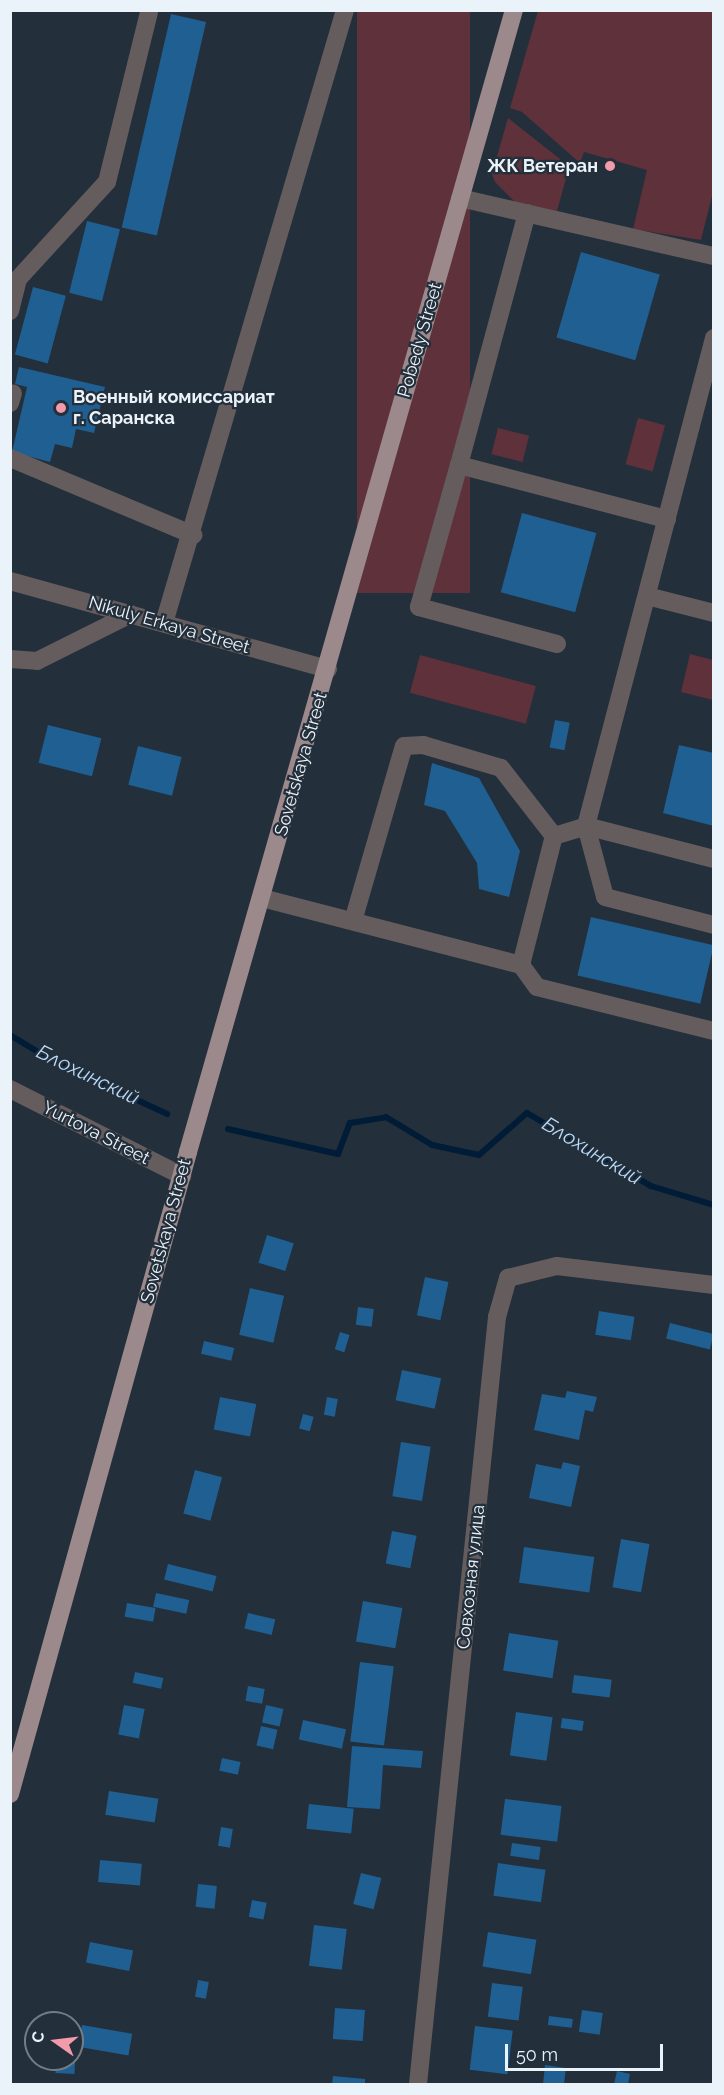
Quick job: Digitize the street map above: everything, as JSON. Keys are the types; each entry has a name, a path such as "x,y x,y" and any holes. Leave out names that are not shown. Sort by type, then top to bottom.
{"main road":[{"name":"Pobedy Street","path":"328,669 514,10"},
{"name":"Sovetskaya Street","path":"10,1794 182,1176 328,669"}],"street":[{"path":"164,623 193,535 345,10"},
{"path":"10,311 18,279 107,182 149,12"},
{"path":"460,198 714,256"},
{"path":"527,213 419,606 556,644"},
{"path":"714,338 586,826 605,897 714,925"},
{"path":"10,458 193,535"},
{"path":"459,465 667,519"},
{"name":"Nikuly Erkaya Street","path":"10,582 328,669"},
{"path":"647,596 714,613"},
{"path":"10,659 37,661 131,614"},
{"path":"352,921 404,746 423,746 501,768 555,836"},
{"path":"555,836 586,826 714,859"},
{"path":"521,964 555,836"},
{"path":"262,898 521,964 537,987 714,1031"},
{"name":"Yurtova Street","path":"10,1089 182,1176"},
{"name":"Совхозная улица","path":"418,2085 497,1317 508,1278 557,1266 714,1285"}],"shaded area":[{"path":"357,11 470,11 470,593 357,593"},
{"path":"538,11 713,11 713,192 701,240 633,229 647,170 584,152 580,163 522,112 510,108"},
{"path":"508,118 565,163 568,171 557,211 515,202 495,182 492,174"},
{"path":"638,418 665,425 653,472 626,464"},
{"path":"498,428 529,436 523,462 491,454"},
{"path":"690,654 713,660 713,700 681,692"},
{"path":"420,655 536,686 526,724 410,693"}],"building":[{"path":"171,14 206,22 157,235 122,227"},
{"path":"87,221 120,229 102,301 69,293"},
{"path":"581,252 660,275 635,360 556,338"},
{"path":"33,287 66,296 48,363 15,355"},
{"name":"Военный комиссариат г. Саранска","path":"19,367 105,387 94,433 76,429 72,448 55,444 50,462 12,452 27,387 15,384"},
{"path":"522,513 596,533 575,612 501,592"},
{"path":"555,720 570,723 564,750 550,747"},
{"path":"48,725 101,738 92,776 39,763"},
{"path":"679,745 714,753 714,826 663,813"},
{"path":"138,746 182,757 172,796 128,785"},
{"path":"432,763 479,778 520,851 509,897 479,889 477,863 445,811 424,805"},
{"path":"591,917 714,945 700,1004 578,975"},
{"path":"267,1235 294,1243 285,1271 259,1263"},
{"path":"425,1277 448,1282 440,1320 417,1315"},
{"path":"250,1288 284,1296 273,1343 239,1335"},
{"path":"358,1307 374,1309 372,1327 356,1325"},
{"path":"599,1311 635,1317 631,1340 595,1335"},
{"path":"670,1323 714,1334 710,1349 666,1339"},
{"path":"340,1332 350,1335 344,1352 335,1349"},
{"path":"204,1341 234,1348 231,1361 201,1354"},
{"path":"402,1370 441,1378 435,1409 396,1400"},
{"path":"567,1391 597,1397 593,1412 585,1410 579,1440 534,1430 542,1394 565,1398"},
{"path":"220,1397 256,1404 250,1436 214,1429"},
{"path":"327,1397 338,1399 335,1417 324,1415"},
{"path":"303,1414 314,1417 310,1431 299,1428"},
{"path":"401,1442 431,1447 422,1501 392,1496"},
{"path":"563,1462 580,1466 571,1507 529,1498 536,1464 561,1469"},
{"path":"195,1470 222,1477 210,1521 183,1513"},
{"path":"392,1531 417,1536 410,1568 386,1563"},
{"path":"621,1539 650,1544 641,1592 612,1587"},
{"path":"524,1547 594,1557 589,1593 519,1583"},
{"path":"168,1564 217,1576 213,1592 164,1580"},
{"path":"156,1593 189,1600 186,1614 153,1607"},
{"path":"363,1601 402,1608 395,1648 356,1641"},
{"path":"127,1603 156,1608 153,1622 125,1617"},
{"path":"248,1613 275,1619 272,1635 244,1629"},
{"path":"509,1633 558,1641 552,1678 503,1671"},
{"path":"360,1662 394,1666 384,1746 350,1741"},
{"path":"135,1672 163,1678 161,1689 133,1683"},
{"path":"574,1675 612,1680 610,1697 572,1693"},
{"path":"248,1686 265,1689 262,1704 245,1701"},
{"path":"124,1705 145,1709 139,1738 118,1734"},
{"path":"266,1705 284,1709 279,1727 262,1723"},
{"path":"516,1712 553,1717 547,1761 510,1756"},
{"path":"562,1718 584,1721 582,1731 561,1728"},
{"path":"303,1720 346,1729 342,1749 299,1740"},
{"path":"261,1726 278,1730 273,1749 257,1745"},
{"path":"352,1746 423,1751 421,1768 383,1765 380,1809 347,1807"},
{"path":"222,1758 241,1762 238,1775 219,1771"},
{"path":"109,1791 158,1799 155,1823 105,1815"},
{"path":"505,1799 562,1806 557,1842 501,1835"},
{"path":"309,1804 354,1809 351,1834 306,1829"},
{"path":"221,1827 233,1829 230,1848 218,1846"},
{"path":"512,1843 541,1847 539,1860 510,1856"},
{"path":"100,1860 142,1864 140,1886 98,1882"},
{"path":"498,1863 546,1870 541,1902 493,1896"},
{"path":"361,1873 381,1878 374,1909 353,1904"},
{"path":"198,1884 217,1886 214,1909 196,1907"},
{"path":"252,1900 267,1903 263,1920 249,1917"},
{"path":"314,1925 347,1929 342,1970 309,1966"},
{"path":"488,1932 536,1940 531,1974 483,1967"},
{"path":"90,1942 133,1950 129,1971 86,1963"},
{"path":"198,1980 209,1982 206,1999 195,1997"},
{"path":"492,1983 523,1987 519,2021 488,2017"},
{"path":"335,2008 365,2010 363,2041 333,2039"},
{"path":"582,2010 603,2013 600,2035 579,2032"},
{"path":"549,2016 573,2019 572,2028 548,2025"},
{"path":"84,2025 132,2034 128,2056 84,2048"},
{"path":"475,2026 513,2031 507,2074 470,2070"},
{"path":"545,2065 566,2068 564,2084 543,2084"},
{"path":"56,2071 75,2071 74,2074 55,2073"},
{"path":"617,2071 630,2074 628,2084 614,2084"},
{"path":"333,2076 365,2079 365,2084 332,2084"}],"waterway":[{"name":"Блохинский","path":"10,1035 53,1061 167,1114"},
{"name":"Блохинский","path":"228,1129 338,1154 350,1123 386,1117 432,1145 479,1155 527,1113 651,1186 714,1205"}],"place":[{"name":"ЖК Ветеран","path":"610,166"},
{"name":"Военный комиссариат г. Саранска","path":"61,408"}]}
